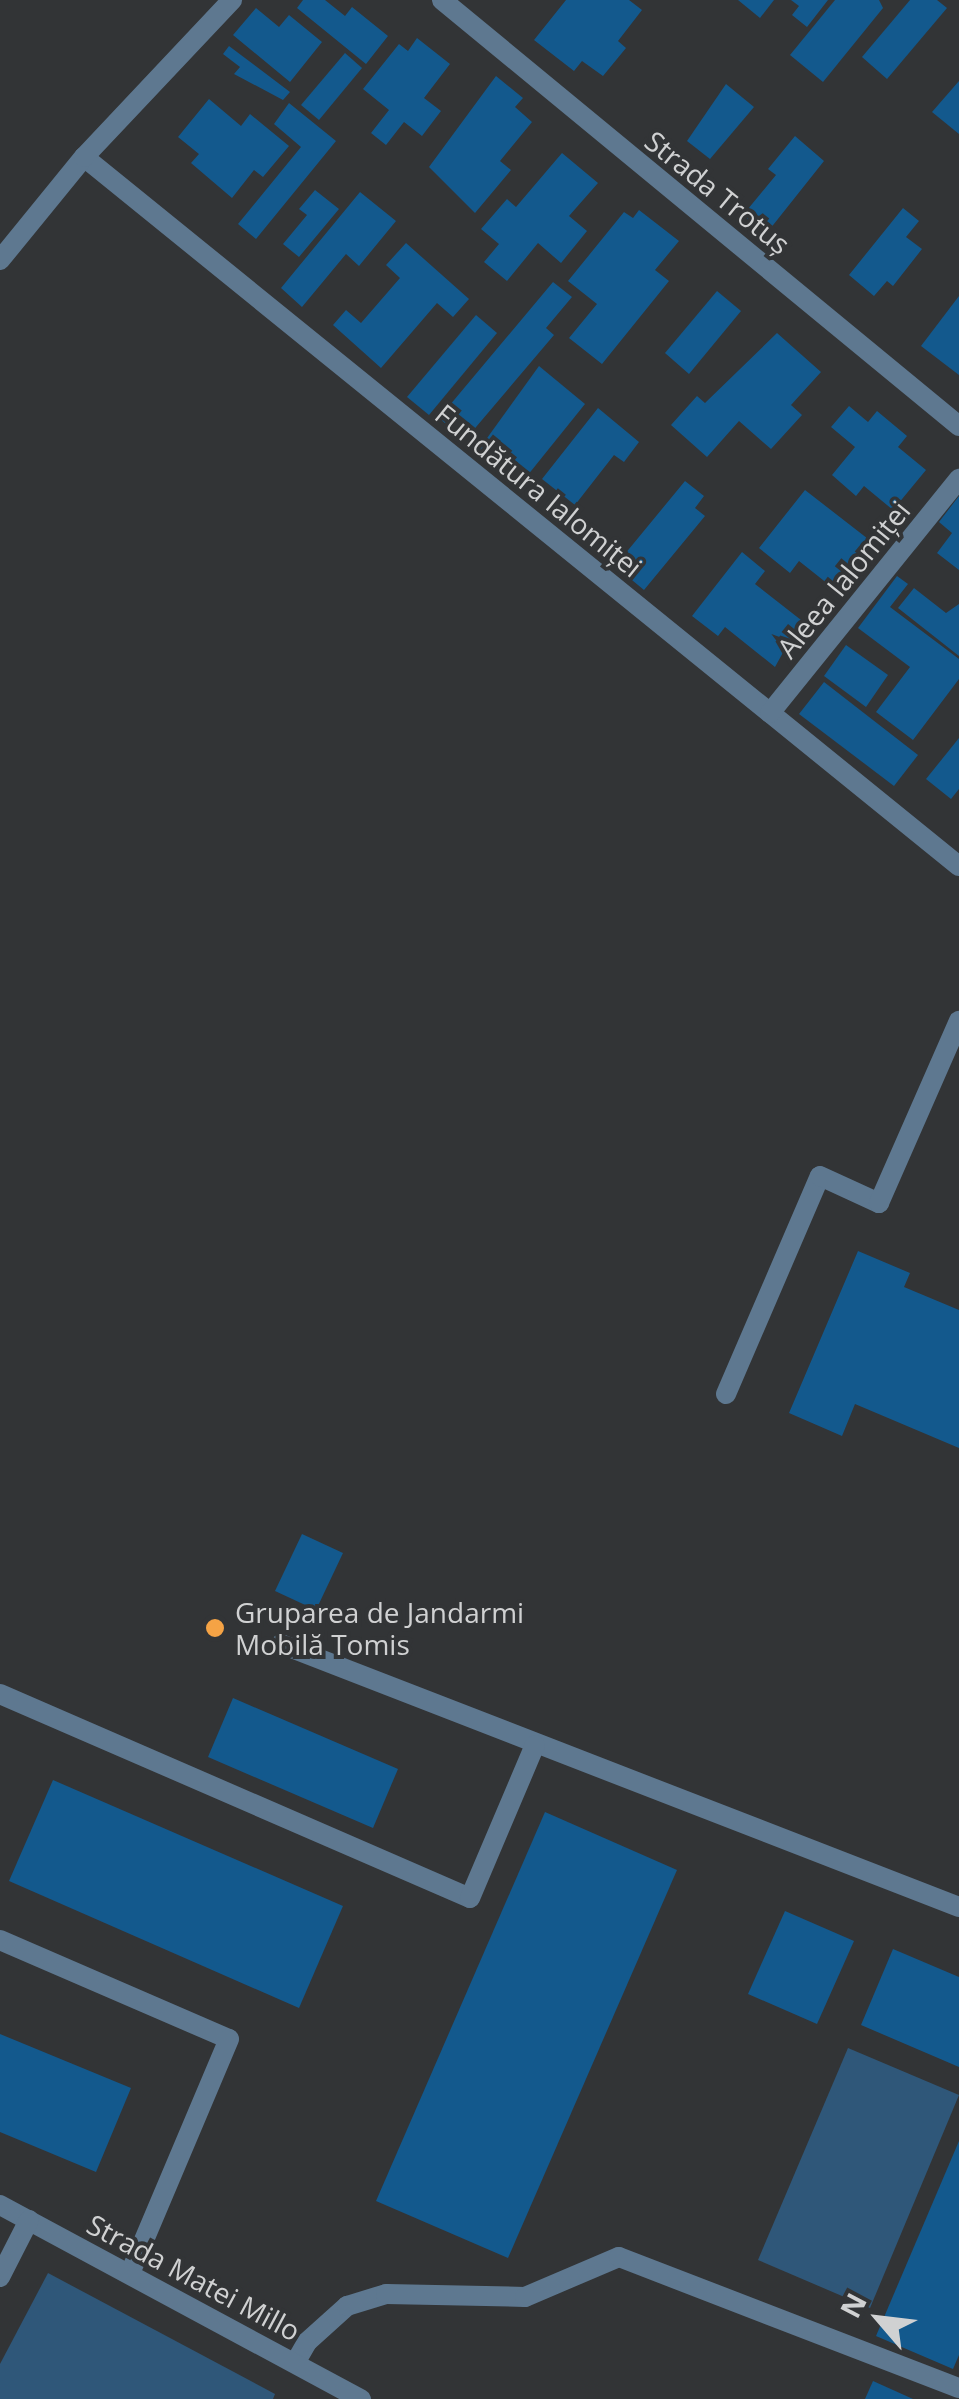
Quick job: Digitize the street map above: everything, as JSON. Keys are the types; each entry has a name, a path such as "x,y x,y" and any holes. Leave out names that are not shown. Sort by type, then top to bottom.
{"street":[{"path":"0,260 84,157 232,0"},
{"name":"Strada Trotuș","path":"442,0 959,426"},
{"name":"Fundătura Ialomiței","path":"84,157 959,866"},
{"name":"Aleea Ialomiței","path":"770,713 959,479"},
{"path":"726,1394 820,1176 880,1203 959,1020"},
{"path":"280,1644 959,1908"},
{"path":"0,1694 470,1898 536,1745"},
{"path":"0,1940 228,2039 130,2273"},
{"name":"Strada Matei Millo","path":"0,2204 361,2399"},
{"path":"0,2277 29,2220"},
{"path":"296,2363 307,2342 347,2306 386,2294 525,2297 619,2256 959,2388"}],"shaded area":[{"path":"848,2048 959,2095 870,2308 758,2260"},
{"path":"48,2273 275,2394 273,2399 0,2399 0,2364"}],"building":[{"path":"303,0 325,0 345,16 352,7 388,36 366,64 297,8"},
{"path":"566,0 629,0 642,10 618,41 626,48 603,76 582,61 574,71 534,40"},
{"path":"738,0 774,0 760,18"},
{"path":"791,0 828,0 807,27 792,15 799,6"},
{"path":"835,0 879,0 883,8 823,82 790,55"},
{"path":"910,0 937,0 947,8 887,79 862,57"},
{"path":"256,8 279,27 289,15 322,42 290,82 233,35"},
{"path":"417,38 450,64 424,98 441,111 422,136 404,122 386,145 371,133 389,110 363,89 399,44 408,51"},
{"path":"229,46 290,92 283,100 234,74 240,67 223,54"},
{"path":"345,53 362,68 319,120 301,105"},
{"path":"496,76 523,98 515,107 532,122 500,161 511,170 475,213 429,167"},
{"path":"959,81 959,134 932,112"},
{"path":"726,84 754,107 710,159 687,141"},
{"path":"209,99 241,126 250,114 289,146 263,177 254,170 232,198 191,163 199,154 178,137"},
{"path":"289,103 336,141 256,239 238,224 301,147 274,124"},
{"path":"795,136 824,161 766,234 743,215 776,175 768,169"},
{"path":"562,153 598,183 569,216 587,231 561,263 538,243 507,281 484,262 499,244 481,229 507,199 516,207"},
{"path":"315,190 339,209 299,257 283,244 307,215 299,209"},
{"path":"360,192 396,221 359,266 346,254 302,307 281,288"},
{"path":"903,208 919,221 906,237 922,249 893,286 887,281 874,296 849,275"},
{"path":"639,210 679,241 655,270 669,281 602,364 569,338 597,304 568,281 624,212 633,218"},
{"path":"406,243 469,299 453,317 437,303 381,368 333,325 346,310 361,323 400,278 386,265"},
{"path":"553,282 572,297 546,328 554,335 465,440 439,418"},
{"path":"717,291 741,311 689,374 665,353"},
{"path":"959,296 959,375 921,346"},
{"path":"476,315 497,333 429,415 407,397"},
{"path":"777,333 821,372 791,405 802,415 771,449 739,421 707,457 671,425 697,396 705,403"},
{"path":"539,366 585,404 519,486 477,452"},
{"path":"849,406 868,422 877,411 907,436 898,447 926,470 893,510 864,486 856,496 832,475 855,447 831,427"},
{"path":"598,408 639,442 624,462 614,455 575,505 542,479"},
{"path":"685,481 704,496 695,508 705,516 644,590 615,566"},
{"path":"805,490 872,542 833,588 799,561 790,573 759,548"},
{"path":"959,496 959,570 937,553 952,533 939,522"},
{"path":"742,552 765,571 755,584 801,620 775,667 725,627 718,636 692,616"},
{"path":"897,576 908,584 890,607 959,659 959,679 913,740 876,712 910,667 858,628"},
{"path":"914,588 946,613 959,604 959,656 898,608"},
{"path":"846,645 888,675 866,707 824,676"},
{"path":"824,682 918,755 894,786 799,714"},
{"path":"959,738 959,789 951,799 926,779"},
{"path":"858,1251 910,1273 904,1287 959,1310 959,1448 855,1404 842,1436 789,1413"},
{"path":"302,1534 343,1553 316,1610 275,1591"},
{"path":"233,1698 398,1769 373,1828 208,1757"},
{"path":"53,1780 343,1906 299,2008 9,1881"},
{"path":"545,1812 677,1870 508,2258 376,2201"},
{"path":"785,1911 854,1941 817,2024 748,1994"},
{"path":"893,1949 959,1977 959,2067 861,2025"},
{"path":"0,2034 131,2088 96,2172 0,2132"},
{"path":"959,2141 959,2355 953,2369 876,2336"},
{"path":"873,2381 913,2399 865,2399"}],"place":[{"name":"Gruparea de Jandarmi Mobilă Tomis","path":"215,1628"}]}
